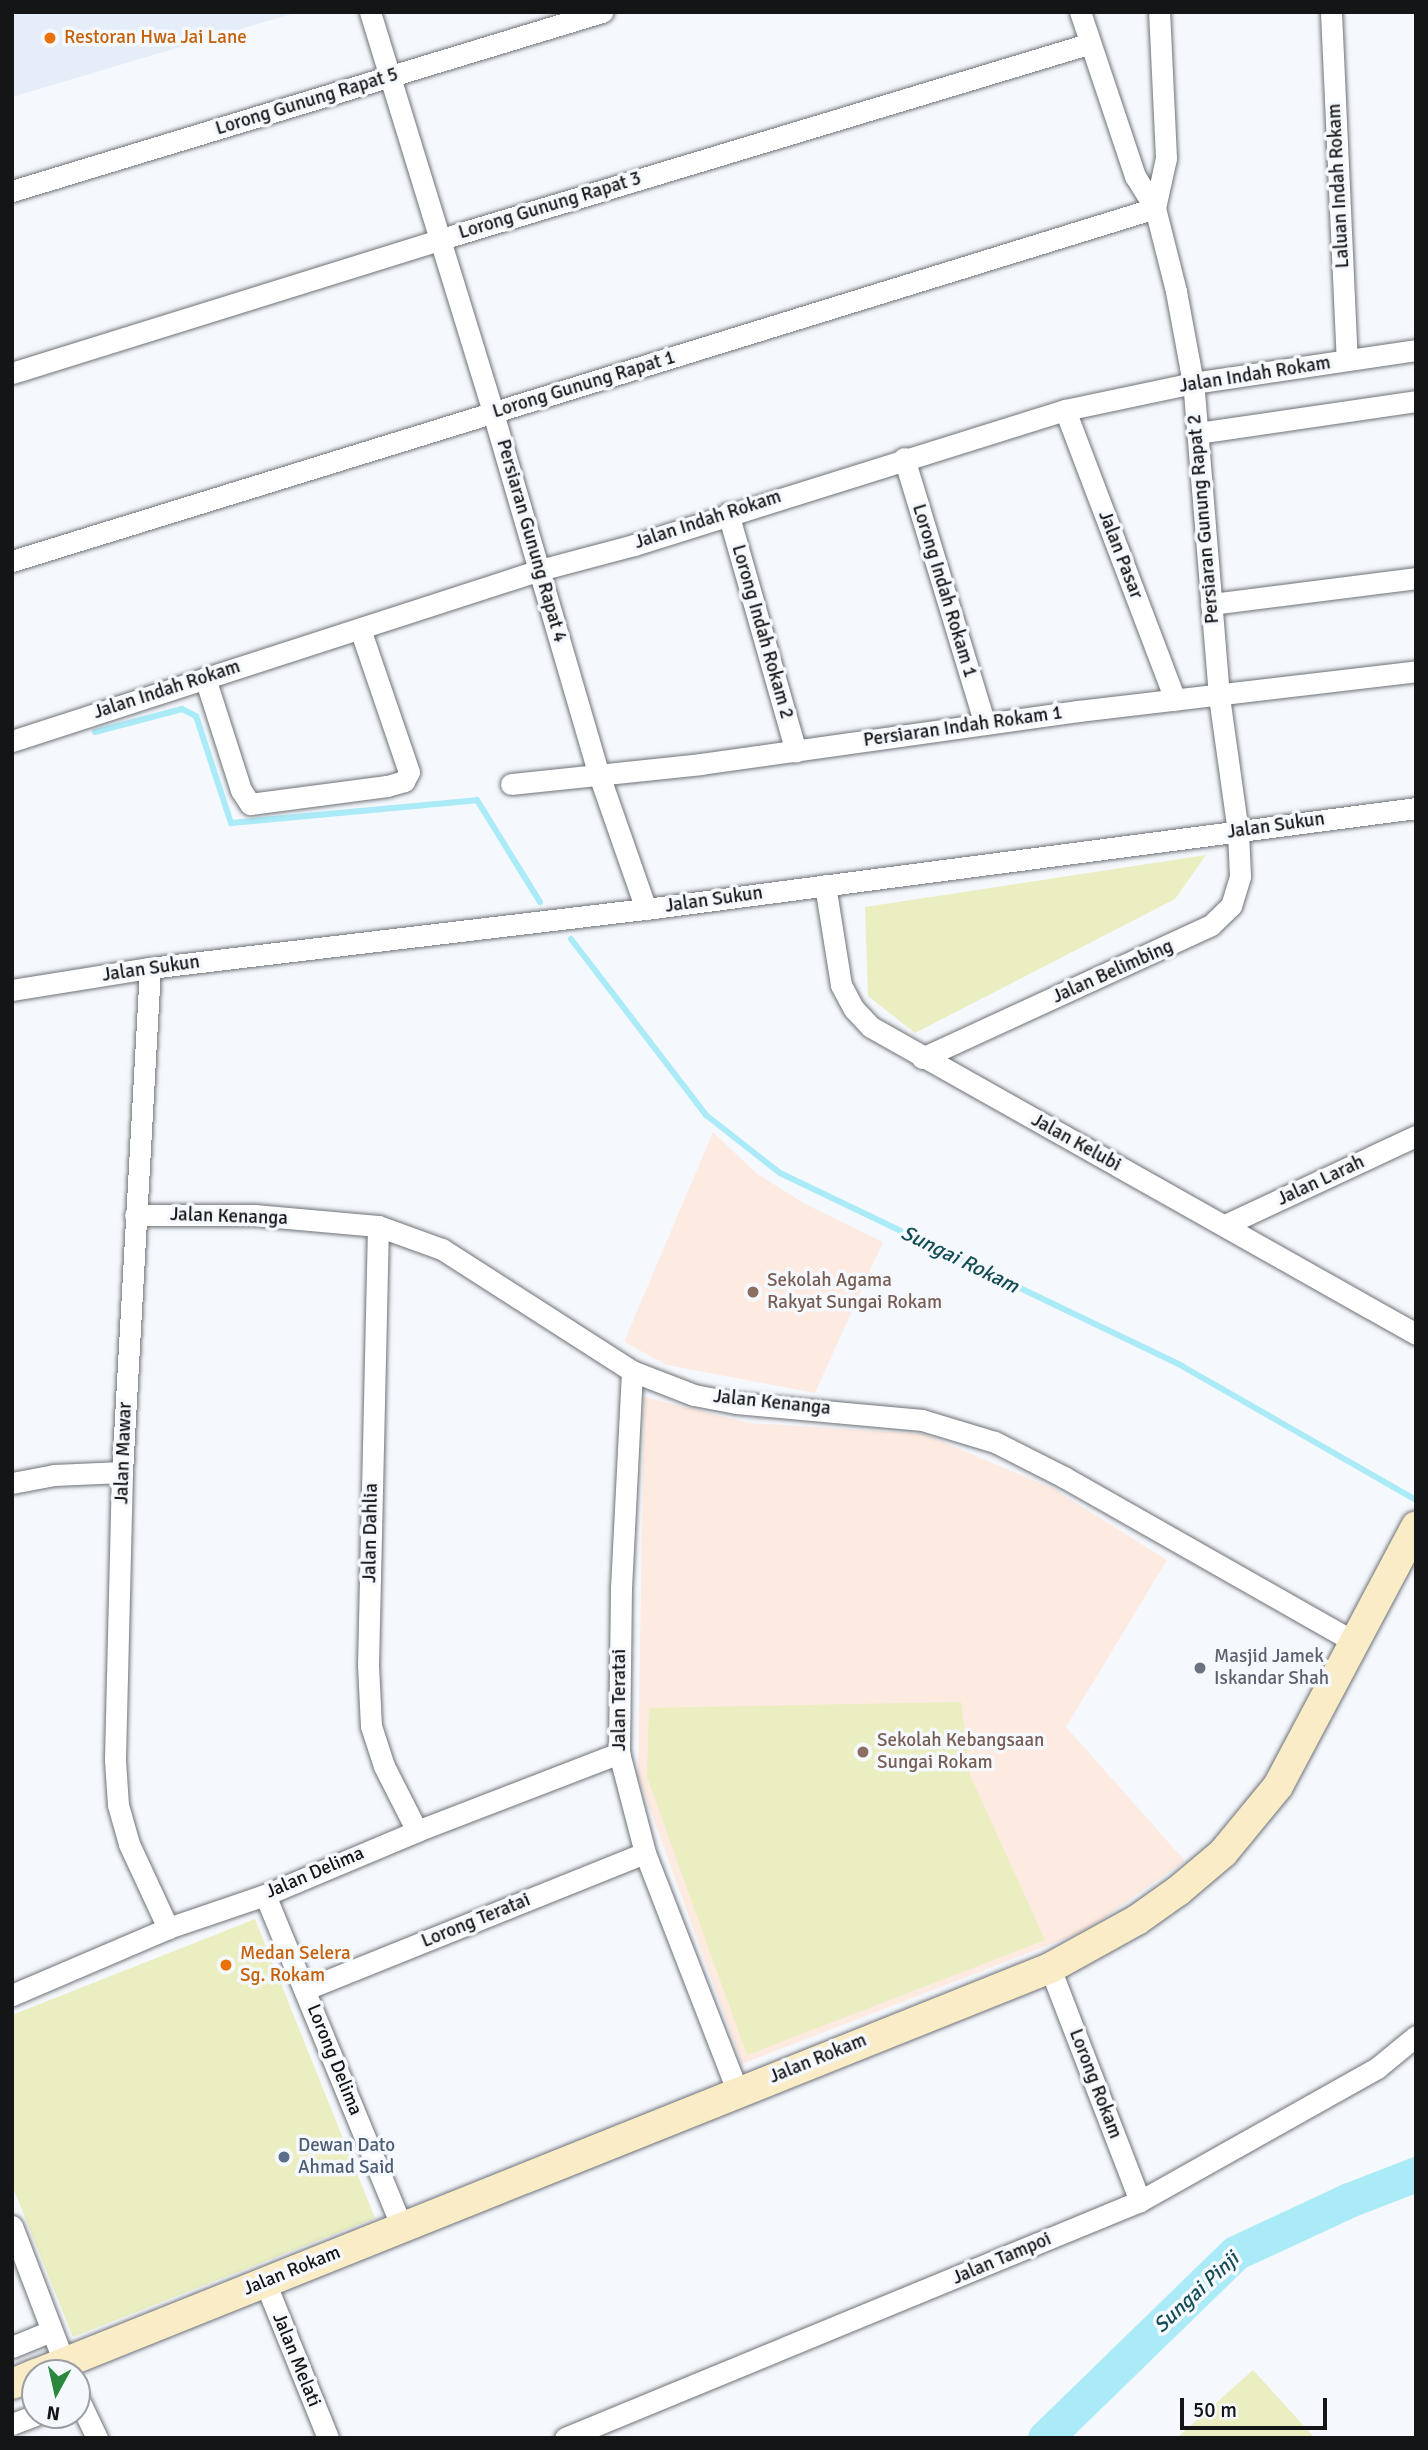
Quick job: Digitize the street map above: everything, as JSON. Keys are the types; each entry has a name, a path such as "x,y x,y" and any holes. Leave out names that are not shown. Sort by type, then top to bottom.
{"main road":[{"name":"Jalan Rokam","path":"80,2359 401,2225 1050,1968 1147,1913 1178,1891 1230,1845 1278,1786 1412,1532"}],"street":[{"name":"Persiaran Gunung Rapat 4","path":"370,12 493,413 599,775 646,909"},
{"name":"Lorong Gunung Rapat 5","path":"12,191 602,12"},
{"name":"Persiaran Gunung Rapat 2","path":"1080,12 1088,44 1135,176 1155,208 1176,291 1193,383 1219,696 1238,832"},
{"name":"Persiaran Gunung Rapat 2","path":"1155,208 1166,158 1159,12"},
{"name":"Laluan Indah Rokam","path":"1331,12 1348,360"},
{"name":"Lorong Gunung Rapat 3","path":"12,373 438,240 1088,44"},
{"name":"Lorong Gunung Rapat 1","path":"12,561 1155,208"},
{"name":"Jalan Indah Rokam","path":"12,741 540,570 634,545 728,513 1065,410 1193,383 1416,350"},
{"path":"1197,433 1416,401"},
{"name":"Jalan Pasar","path":"1065,410 1175,701"},
{"name":"Lorong Indah Rokam 1","path":"904,458 985,724"},
{"name":"Lorong Indah Rokam 2","path":"728,513 796,751"},
{"path":"1211,604 1416,578"},
{"path":"205,678 241,790 250,804 327,796 404,781 409,772 360,629"},
{"name":"Persiaran Indah Rokam 1","path":"511,783 796,751 985,724 1416,671"},
{"name":"Jalan Sukun","path":"12,990 150,968 646,909 1416,808"},
{"name":"Jalan Belimbing","path":"922,1058 1212,925 1231,905 1240,876 1238,832"},
{"name":"Jalan Kelubi","path":"825,885 841,985 853,1009 871,1027 1416,1334"},
{"name":"Jalan Mawar","path":"150,968 122,1472 115,1760 118,1805 130,1844 168,1928"},
{"name":"Jalan Larah","path":"1225,1225 1416,1136"},
{"name":"Jalan Kenanga","path":"135,1215 254,1215 378,1226 442,1249 632,1371 694,1395 736,1403 922,1420 995,1442 1355,1642"},
{"name":"Jalan Dahlia","path":"378,1226 368,1665 371,1726 384,1766 417,1831"},
{"name":"Jalan Teratai","path":"632,1371 621,1587 619,1753 645,1853 737,2093"},
{"path":"12,1483 54,1475 122,1472"},
{"name":"Jalan Delima","path":"12,1996 168,1928 265,1895 417,1831 619,1753"},
{"name":"Lorong Teratai","path":"306,1989 645,1853"},
{"name":"Lorong Delima","path":"265,1895 401,2225"},
{"name":"Lorong Rokam","path":"1050,1968 1140,2201"},
{"name":"Jalan Tampoi","path":"565,2438 1140,2201 1377,2068 1416,2036"},
{"path":"12,2226 51,2331 51,2359"},
{"name":"Jalan Melati","path":"265,2282 328,2438"},
{"path":"12,2347 51,2331"}],"shaded area":[{"path":"12,12 298,12 12,97"},
{"name":"Sekolah Agama Rakyat Sungai Rokam","path":"713,1132 756,1173 805,1204 883,1242 815,1393 667,1365 624,1342"},
{"name":"Sekolah Kebangsaan Sungai Rokam","path":"644,1397 750,1423 924,1434 1052,1488 1167,1560 1066,1727 1185,1861 1085,1931 742,2064 638,1776"}],"green space":[{"path":"1206,855 1175,899 915,1033 868,996 865,907"},
{"path":"961,1702 970,1775 1045,1940 747,2055 647,1777 649,1708"},
{"path":"255,1919 375,2218 73,2337 12,2185 12,2015"},
{"path":"1253,2370 1315,2438 1177,2438"}],"waterway":[{"path":"95,732 182,709 196,716 231,823 477,800 540,902"},
{"name":"Sungai Rokam","path":"571,939 706,1115 780,1173 1182,1366 1416,1500"},
{"name":"Sungai Pinji","path":"1045,2438 1235,2253 1349,2200 1416,2174"}],"place":[{"name":"Restoran Hwa Jai Lane","path":"50,38"},
{"name":"Sekolah Agama Rakyat Sungai Rokam","path":"753,1292"},
{"name":"Masjid Jamek Iskandar Shah","path":"1200,1668"},
{"name":"Sekolah Kebangsaan Sungai Rokam","path":"863,1752"},
{"name":"Medan Selera Sg. Rokam","path":"226,1965"},
{"name":"Dewan Dato Ahmad Said","path":"284,2157"}]}
